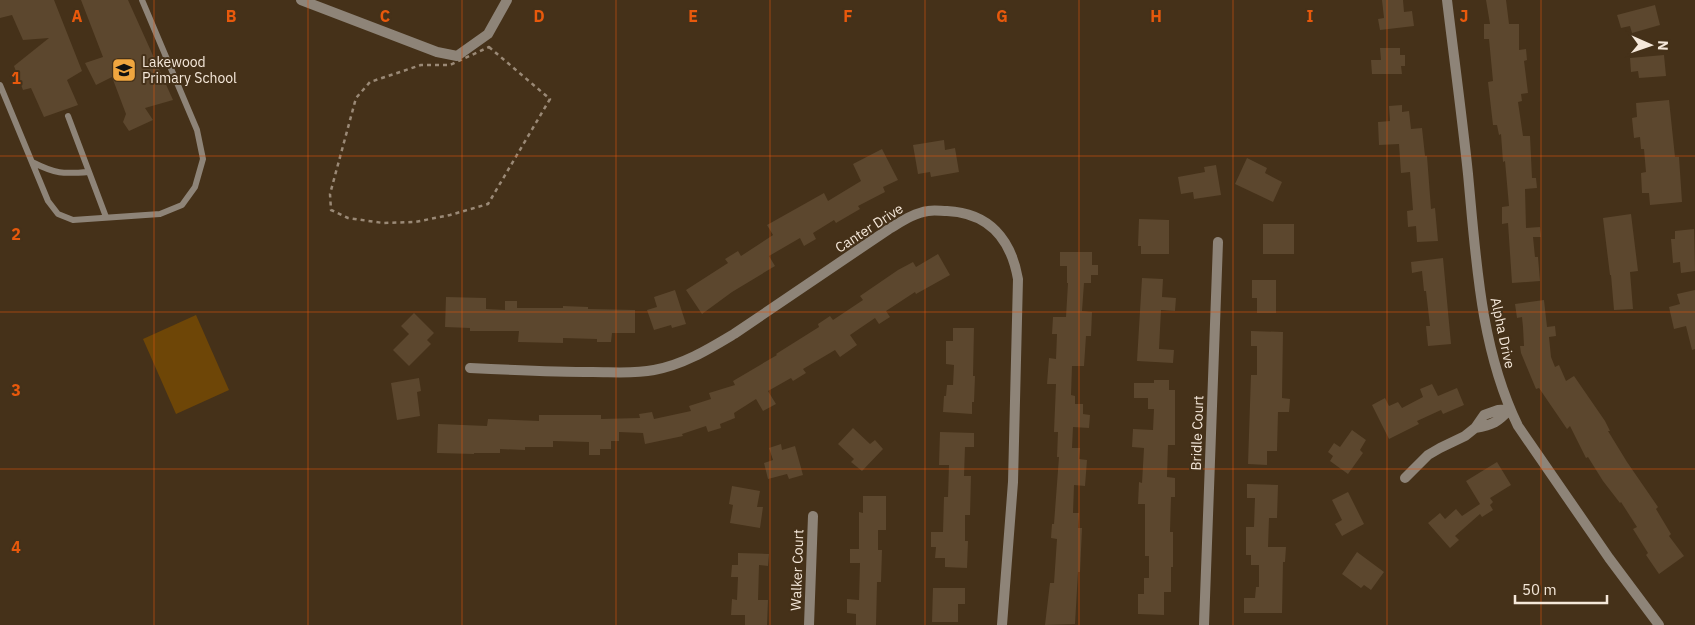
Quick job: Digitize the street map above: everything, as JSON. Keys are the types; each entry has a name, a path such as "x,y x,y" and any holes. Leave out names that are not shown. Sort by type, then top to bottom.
{"street":[{"path":"301,0 437,52 457,56 488,34 504,1"},
{"name":"Alpha Drive","path":"1447,0 1464,135 1478,280 1495,365 1518,426 1609,558 1659,625"},
{"name":"Canter Drive","path":"470,368 558,372 654,370 682,361 708,349 758,318 890,229 915,215 929,210 957,212 983,220 1004,239 1011,251 1018,279 1013,482 1002,625"},
{"name":"Bridle Court","path":"1204,625 1218,242"},
{"path":"1405,478 1428,456 1465,436 1475,428 1484,415 1498,410 1510,409"},
{"name":"Walker Court","path":"809,625 813,516"}],"lane":[{"path":"0,85 48,201 58,214 74,220 106,218 160,214 182,205 195,187 203,159 198,130 142,0"},
{"path":"68,116 106,218"},
{"path":"32,162 50,171 66,174 89,172"}],"path":[{"path":"489,47 550,99 488,204 450,215 415,222 383,223 348,218 331,210 330,194 356,98 370,82 421,65 450,65 489,47"}],"shaded area":[{"path":"196,315 229,390 176,414 143,339"}],"building":[{"path":"0,0 54,0 82,71 67,80 78,105 44,117 31,88 23,90 14,66 49,38 23,40 12,15 0,18"},
{"name":"Lakewood Primary School","path":"81,0 128,0 173,100 145,108 153,120 129,131 123,122 126,114 112,77 96,85 85,63 103,57"},
{"path":"1382,0 1403,0 1404,12 1412,11 1414,26 1380,30 1378,19 1384,18"},
{"path":"1486,0 1506,0 1509,24 1519,24 1519,50 1526,49 1527,60 1524,61 1528,93 1521,94 1522,101 1518,102 1523,136 1530,136 1532,178 1536,178 1537,188 1525,189 1526,228 1540,227 1541,237 1533,237 1535,257 1538,257 1540,281 1512,283 1508,223 1502,224 1502,207 1509,206 1505,161 1503,162 1501,134 1499,135 1497,125 1493,125 1488,82 1493,81 1489,39 1484,39 1484,24 1490,24"},
{"path":"1655,5 1660,25 1632,33 1630,26 1621,28 1617,15"},
{"path":"1380,48 1400,48 1400,55 1405,55 1405,66 1401,66 1402,74 1372,74 1371,60 1381,60"},
{"path":"1664,55 1666,76 1639,78 1638,71 1631,72 1630,58"},
{"path":"1669,100 1675,157 1679,157 1682,202 1650,205 1649,193 1642,193 1641,173 1646,172 1644,149 1641,149 1640,137 1634,138 1632,118 1637,117 1636,103"},
{"path":"1402,105 1402,112 1409,111 1411,129 1422,128 1425,156 1427,156 1431,209 1435,208 1438,241 1417,242 1416,226 1408,227 1407,211 1413,210 1410,172 1401,173 1399,144 1379,145 1378,122 1390,121 1389,106"},
{"path":"944,140 945,150 955,148 959,172 931,177 930,172 918,174 913,145"},
{"path":"882,149 898,180 883,187 885,192 858,206 860,209 836,223 834,220 813,233 816,239 804,246 800,238 769,256 775,266 732,292 702,314 686,290 728,263 725,259 738,251 741,256 773,235 767,225 824,193 828,201 861,181 853,164"},
{"path":"1247,158 1267,168 1265,173 1282,182 1273,202 1235,184"},
{"path":"1216,165 1221,195 1194,199 1193,192 1181,194 1178,177 1205,172 1204,167"},
{"path":"1631,214 1638,271 1630,272 1633,309 1614,310 1603,218"},
{"path":"1139,219 1169,220 1169,254 1141,254 1141,246 1138,246"},
{"path":"1263,224 1294,224 1294,254 1263,254"},
{"path":"1694,229 1695,271 1681,273 1680,262 1673,263 1671,239 1675,239 1675,231"},
{"path":"1060,252 1092,252 1092,265 1098,265 1098,275 1091,275 1091,283 1084,283 1082,311 1092,312 1091,336 1086,336 1084,366 1072,366 1071,395 1075,396 1075,404 1083,404 1083,414 1090,415 1089,428 1073,427 1072,448 1080,448 1079,459 1087,460 1085,486 1074,485 1073,513 1079,513 1078,528 1082,528 1075,624 1045,625 1050,583 1054,583 1057,539 1051,538 1052,524 1054,524 1059,457 1057,457 1058,432 1054,432 1056,384 1047,384 1049,358 1056,359 1057,334 1052,334 1053,317 1066,317 1068,283 1067,266 1060,266"},
{"path":"938,254 950,275 916,294 915,292 886,311 890,317 879,324 875,318 850,335 857,345 840,357 835,350 803,369 806,373 793,381 791,378 768,391 776,404 763,411 756,399 734,413 735,418 720,424 721,428 708,432 706,426 682,434 683,436 645,444 643,433 619,432 619,441 611,441 611,449 600,449 600,455 589,455 589,442 553,441 553,447 525,447 525,450 500,449 500,453 437,453 438,424 487,426 488,419 539,421 539,415 601,415 601,419 640,418 639,414 652,412 654,419 691,411 689,406 711,399 709,393 735,385 733,381 819,327 818,324 830,316 833,320 863,300 860,296 898,270 913,262 916,267"},
{"path":"1443,258 1451,344 1428,346 1426,326 1430,326 1422,271 1412,273 1411,262"},
{"path":"1142,278 1163,279 1162,297 1176,298 1175,311 1161,310 1159,349 1174,350 1173,363 1137,361"},
{"path":"1252,280 1276,280 1276,313 1257,313 1257,298 1252,298"},
{"path":"675,290 686,324 672,328 671,325 654,330 647,310 657,307 654,297"},
{"path":"1695,290 1695,349 1692,350 1686,326 1674,329 1669,307 1680,304 1677,294"},
{"path":"446,297 486,298 486,309 505,310 505,301 517,301 517,308 563,308 563,306 588,307 588,309 635,310 635,333 612,333 611,342 597,342 597,339 563,338 563,343 518,342 519,331 470,331 470,328 445,327"},
{"path":"1544,300 1547,327 1555,326 1556,336 1549,337 1551,357 1555,367 1559,365 1566,381 1574,376 1605,421 1610,431 1608,431 1627,462 1658,507 1656,509 1671,534 1669,536 1684,556 1659,574 1646,555 1648,553 1633,529 1637,527 1621,502 1603,481 1588,457 1586,458 1570,426 1567,429 1539,388 1536,389 1521,353 1520,346 1524,346 1522,317 1517,318 1515,304"},
{"path":"414,313 434,333 427,340 431,344 409,366 393,350 409,334 401,326"},
{"path":"953,328 974,328 973,376 975,376 972,414 943,412 947,385 953,385 954,365 946,364 946,341 953,341"},
{"path":"1251,331 1283,332 1282,398 1290,399 1289,412 1278,412 1277,451 1267,451 1267,465 1248,464 1251,375 1257,375 1257,346 1251,346"},
{"path":"419,378 421,391 417,392 420,416 397,420 391,383"},
{"path":"1154,380 1169,380 1169,390 1175,390 1175,445 1168,445 1167,477 1175,478 1175,497 1171,497 1170,532 1173,532 1173,567 1171,567 1171,592 1164,592 1164,615 1138,614 1138,594 1144,594 1144,578 1149,578 1149,556 1145,556 1145,504 1138,504 1139,482 1142,483 1144,448 1132,447 1133,429 1153,430 1154,409 1148,409 1148,398 1134,398 1134,383 1154,383"},
{"path":"1432,384 1438,396 1457,388 1464,405 1443,414 1441,410 1417,421 1419,424 1389,439 1372,405 1385,398 1389,406 1398,402 1402,408 1423,397 1420,389"},
{"path":"853,428 870,444 875,440 883,449 862,471 851,462 854,459 838,444"},
{"path":"1352,430 1366,440 1360,450 1363,453 1348,474 1330,461 1333,456 1328,452 1334,443 1340,447"},
{"path":"940,432 974,433 974,447 965,447 964,476 971,476 970,515 965,515 965,541 968,541 967,568 945,567 945,558 935,558 936,547 931,547 931,532 943,532 944,497 948,497 949,465 939,465"},
{"path":"781,444 782,450 795,446 803,475 789,479 787,474 768,479 764,463 773,460 769,448"},
{"path":"1497,462 1511,485 1490,498 1493,502 1490,505 1493,510 1482,517 1480,514 1455,536 1459,540 1450,548 1428,523 1440,513 1445,519 1456,509 1462,516 1480,504 1466,481"},
{"path":"1247,484 1278,485 1277,518 1269,518 1268,547 1286,547 1285,562 1283,562 1282,613 1244,613 1244,598 1255,598 1256,587 1259,587 1259,565 1251,565 1251,555 1246,555 1246,527 1254,527 1255,498 1247,498"},
{"path":"732,486 760,491 757,507 763,507 760,528 730,523 733,505 729,504"},
{"path":"1348,492 1364,524 1342,536 1335,524 1342,520 1332,500"},
{"path":"863,496 886,496 886,530 878,530 878,550 882,550 881,582 877,582 876,625 856,625 856,614 847,613 847,599 859,600 860,563 850,563 850,549 859,549 859,512 863,513"},
{"path":"1357,552 1384,572 1371,590 1364,585 1361,588 1342,574"},
{"path":"738,553 769,554 768,566 759,565 758,600 768,600 767,625 745,625 745,615 731,615 732,599 737,600 738,577 731,577 732,565 738,565"},
{"path":"933,588 965,588 965,604 958,604 958,622 932,622"}],"place":[{"name":"Lakewood Primary School","path":"124,70"}]}
